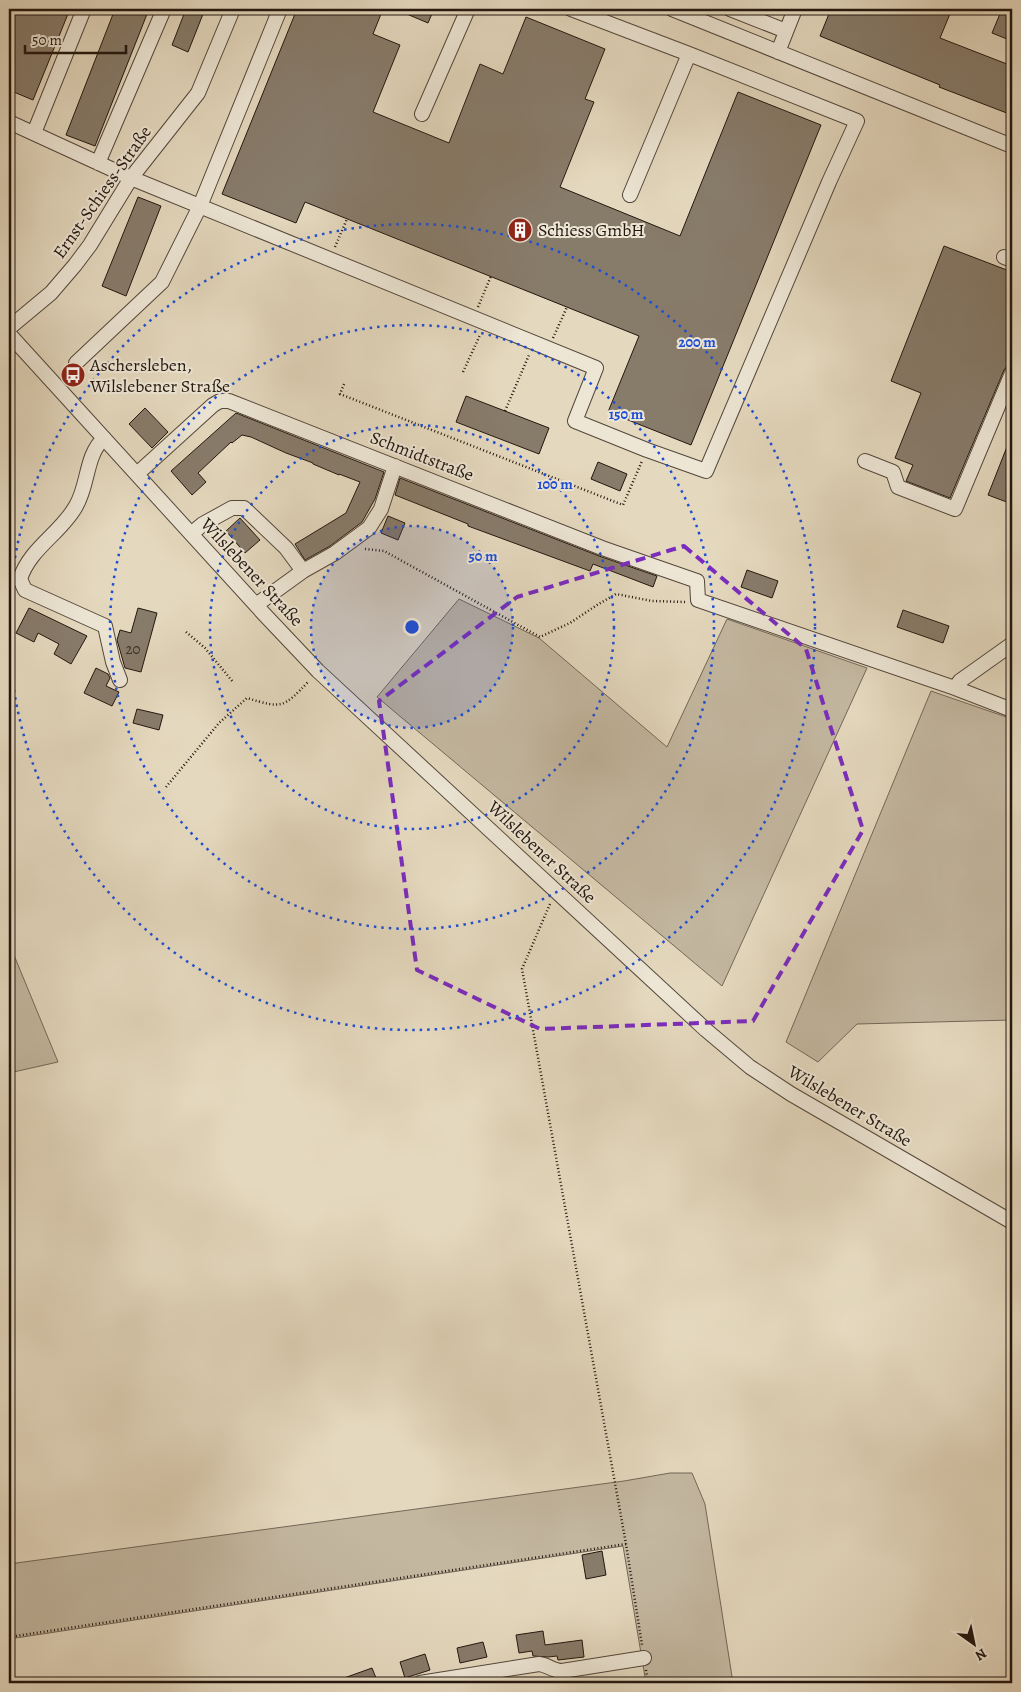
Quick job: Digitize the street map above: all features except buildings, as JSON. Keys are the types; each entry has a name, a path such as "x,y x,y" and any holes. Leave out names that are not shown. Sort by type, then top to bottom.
{"street":[{"path":"34,134 84,9"},
{"path":"98,163 164,9"},
{"name":"Ernst-Schiess-Straße","path":"9,328 50,292 75,265 90,245 131,178 198,93 233,9"},
{"path":"76,363 162,282 200,206 280,9"},
{"path":"422,114 468,9"},
{"path":"9,122 131,178 596,368 574,421 706,471 829,182 857,122 689,54 571,9"},
{"path":"672,9 1012,146"},
{"path":"730,9 786,31"},
{"path":"778,52 795,9"},
{"path":"630,195 689,54"},
{"name":"Wilslebener Straße","path":"9,334 260,610 318,671 706,1030 750,1066 805,1103 1012,1222"},
{"path":"865,461 893,472 898,487 955,509 1012,373"},
{"name":"Schmidtstraße","path":"137,474 220,401 229,401 602,548 697,581 698,600"},
{"path":"104,438 97,445 92,456 77,505 31,556 20,578 25,590 105,626 113,662 120,680"},
{"path":"260,610 303,571 335,552 369,528 381,509 395,466"},
{"path":"191,534 203,524 232,508 244,508 286,548 303,571"},
{"path":"698,600 955,688 1012,710"},
{"path":"955,688 960,681 1012,644"},
{"path":"420,1683 538,1664 547,1665 553,1676 562,1671 644,1658"}],"path":[{"path":"330,259 347,219"},
{"path":"463,372 480,320 491,276"},
{"path":"549,348 567,307"},
{"path":"505,411 535,343"},
{"path":"344,384 340,394 622,504 647,450"},
{"path":"363,548 384,551 540,638 570,623 597,604 616,594 652,601 683,602 698,600"},
{"path":"186,632 205,648 233,682"},
{"path":"166,787 220,723 247,698 270,705 280,705 287,702 318,671"},
{"path":"558,893 547,909 522,970 626,1544 644,1658"},
{"path":"9,1637 626,1544"}],"highlighted area":[{"path":"684,546 806,649 863,830 753,1021 540,1029 417,970 379,701 517,597"}],"shaded area":[{"path":"459,599 539,638 667,747 727,619 867,668 722,986 377,697"},
{"path":"931,691 1012,719 1012,1020 857,1024 818,1062 786,1042"},
{"path":"9,943 58,1062 9,1073"},
{"path":"670,1473 692,1473 705,1504 733,1683 646,1683 623,1546 9,1639 9,1564 624,1481"}],"place":[{"name":"Schiess GmbH","path":"520,230"},
{"name":"Aschersleben, Wilslebener Straße","path":"73,375"}]}
